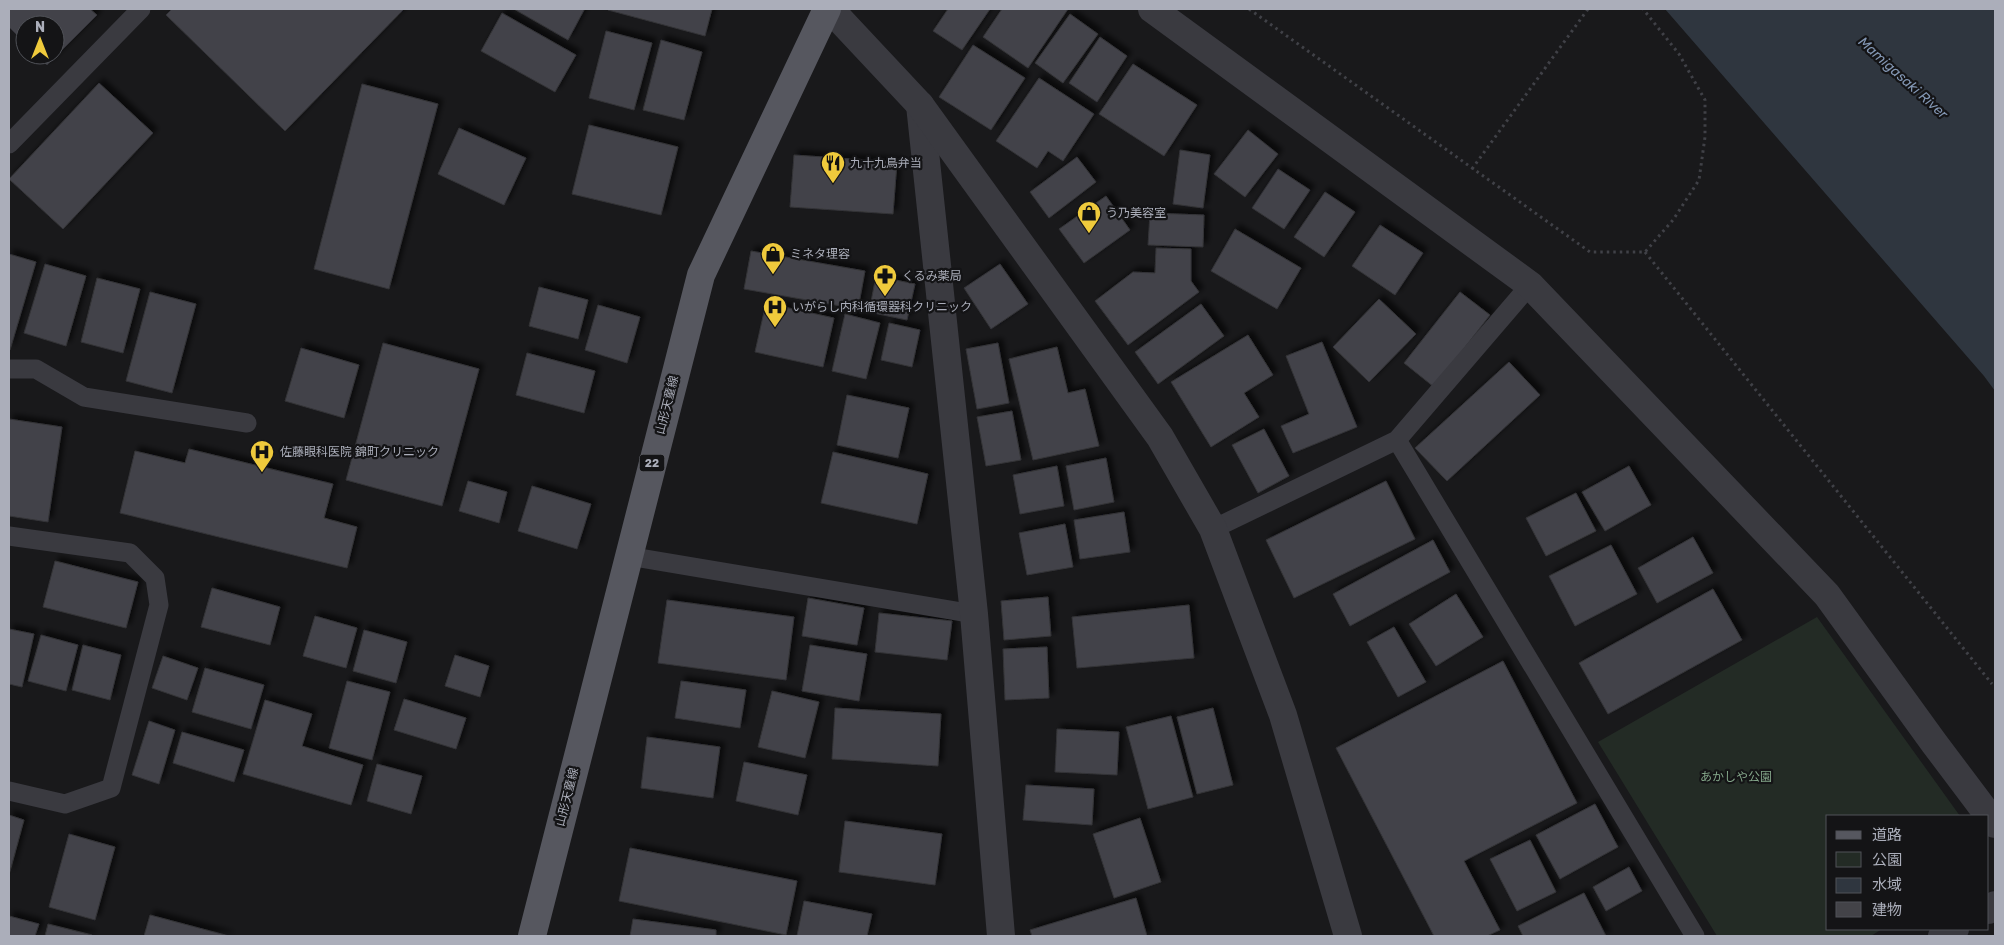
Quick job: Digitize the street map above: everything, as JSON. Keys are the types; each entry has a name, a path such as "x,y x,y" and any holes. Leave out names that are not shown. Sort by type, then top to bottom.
{"main road":[{"name":"山形天童線","path":"532,936 701,275 828,9"}],"street":[{"path":"828,9 920,105 1160,437 1213,529 1283,715 1348,936"},
{"path":"1152,9 1530,285 1827,595 1988,815"},
{"path":"920,105 974,614 1001,936"},
{"path":"1942,936 1953,930"}],"lane":[{"path":"9,144 141,9"},
{"path":"1213,529 1397,440 1530,285"},
{"path":"9,369 36,369 84,397 247,423"},
{"path":"1397,440 1695,936"},
{"path":"9,536 130,553 155,578 158,605 111,788 65,804 9,791"},
{"path":"628,556 974,614"}],"path":[{"path":"1249,9 1590,252 1645,252 1673,220 1699,180 1705,137 1705,100 1679,54 1643,9"},
{"path":"1472,169 1588,9"},
{"path":"1645,252 1992,684"}],"green space":[{"name":"あかしや公園","path":"1817,617 1959,815 1826,815 1826,930 1880,930 1871,936 1717,936 1598,742"}],"water":[{"name":"Mamigasaki River","path":"1665,9 1995,9 1995,391 1984,376"}],"building":[{"path":"9,9 90,9 97,15 65,47 65,15 15,15 15,33 9,27"},
{"path":"172,9 404,9 285,131 166,15"},
{"path":"514,9 582,9 584,10 568,40"},
{"path":"608,9 712,9 705,36"},
{"path":"948,9 990,9 962,50 933,31"},
{"path":"1002,9 1068,9 1028,68 983,37"},
{"path":"502,13 576,55 555,92 481,51"},
{"path":"1070,14 1098,34 1063,83 1035,63"},
{"path":"606,31 652,43 634,110 589,98"},
{"path":"1100,37 1127,56 1097,102 1069,83"},
{"path":"661,40 702,52 684,120 643,110"},
{"path":"973,45 1025,78 991,130 939,97"},
{"path":"1133,64 1197,105 1164,156 1099,114"},
{"path":"1039,78 1094,114 1063,161 1048,151 1037,168 996,141"},
{"path":"99,83 153,133 63,229 9,179"},
{"path":"362,84 438,104 389,289 314,269"},
{"path":"589,125 678,147 661,215 572,194"},
{"path":"459,128 526,158 504,205 438,174"},
{"path":"1248,130 1278,154 1245,197 1214,174"},
{"path":"1180,150 1210,155 1203,208 1173,204"},
{"path":"794,155 897,162 893,214 790,207"},
{"path":"1077,157 1096,182 1049,218 1030,192"},
{"path":"1278,169 1310,190 1284,229 1252,208"},
{"path":"1325,192 1355,212 1324,257 1294,237"},
{"path":"1106,196 1130,230 1084,263 1059,229"},
{"path":"1150,213 1204,215 1203,247 1148,245"},
{"path":"1380,225 1423,253 1395,295 1352,266"},
{"path":"1235,229 1301,268 1277,309 1211,271"},
{"path":"1156,248 1191,249 1191,281 1199,292 1128,345 1095,301 1133,272 1155,273"},
{"path":"751,251 865,271 858,309 744,289"},
{"path":"9,254 36,262 10,350 9,350"},
{"path":"45,264 86,276 66,346 24,333"},
{"path":"1000,264 1028,304 991,329 964,288"},
{"path":"876,276 915,284 907,320 869,312"},
{"path":"97,278 140,289 123,353 81,342"},
{"path":"539,287 588,300 578,339 529,326"},
{"path":"150,292 196,304 172,393 126,381"},
{"path":"1460,292 1490,315 1434,387 1404,363"},
{"path":"1379,299 1416,334 1369,382 1333,347"},
{"path":"766,303 834,318 823,367 755,352"},
{"path":"1201,304 1224,336 1158,384 1135,352"},
{"path":"598,305 640,317 627,363 585,350"},
{"path":"845,314 880,323 866,379 832,371"},
{"path":"889,323 920,330 912,367 881,360"},
{"path":"1248,335 1273,375 1244,393 1259,417 1211,447 1171,382"},
{"path":"1322,342 1357,427 1293,453 1281,426 1309,414 1286,356"},
{"path":"383,343 479,369 442,506 346,480"},
{"path":"998,343 1009,403 977,409 966,349"},
{"path":"1057,347 1068,393 1085,389 1099,446 1033,460 1009,359"},
{"path":"301,348 359,365 344,418 285,401"},
{"path":"527,353 595,371 584,413 516,395"},
{"path":"1509,362 1540,395 1447,481 1415,448"},
{"path":"847,395 909,408 898,458 837,445"},
{"path":"1012,411 1021,460 986,466 977,417"},
{"path":"9,419 62,427 48,522 9,516"},
{"path":"1264,429 1289,476 1258,493 1232,445"},
{"path":"189,449 333,484 324,518 357,527 347,568 120,513 135,451 185,463"},
{"path":"833,452 928,474 917,524 821,503"},
{"path":"1106,458 1114,502 1074,510 1066,466"},
{"path":"1057,466 1064,506 1020,514 1013,475"},
{"path":"1629,466 1651,505 1605,531 1582,492"},
{"path":"468,481 507,492 499,523 459,511"},
{"path":"1386,481 1415,539 1294,598 1266,540"},
{"path":"532,486 591,504 577,549 518,531"},
{"path":"1576,493 1596,531 1546,556 1526,518"},
{"path":"1124,512 1130,552 1080,559 1074,520"},
{"path":"1065,524 1073,567 1027,575 1019,533"},
{"path":"1693,537 1713,573 1657,603 1638,568"},
{"path":"1433,540 1450,572 1350,626 1333,594"},
{"path":"1611,545 1637,594 1575,626 1549,576"},
{"path":"55,561 138,582 126,628 43,607"},
{"path":"212,588 280,607 270,645 201,627"},
{"path":"1713,589 1742,640 1608,714 1579,663"},
{"path":"1456,594 1483,637 1436,666 1409,624"},
{"path":"1048,597 1051,636 1004,640 1001,601"},
{"path":"808,598 864,608 857,645 802,636"},
{"path":"667,600 794,617 786,680 658,663"},
{"path":"1189,605 1194,658 1077,668 1072,617"},
{"path":"879,613 952,621 947,660 875,652"},
{"path":"315,616 357,628 346,668 303,656"},
{"path":"1394,627 1426,682 1398,697 1367,642"},
{"path":"9,629 34,634 22,687 9,684"},
{"path":"364,630 407,642 396,683 353,671"},
{"path":"41,635 78,645 66,691 28,681"},
{"path":"83,645 121,655 110,700 72,690"},
{"path":"810,645 867,654 859,701 802,691"},
{"path":"1047,647 1049,698 1005,700 1003,649"},
{"path":"455,655 489,666 480,697 445,686"},
{"path":"163,656 198,668 187,700 152,688"},
{"path":"1503,661 1577,803 1464,861 1500,930 1487,936 1434,936 1336,748"},
{"path":"205,668 264,685 251,729 192,712"},
{"path":"347,681 390,692 372,760 329,748"},
{"path":"681,681 746,690 740,728 675,718"},
{"path":"772,691 819,702 805,758 758,747"},
{"path":"404,699 466,718 456,749 394,730"},
{"path":"265,700 312,714 302,746 363,765 351,805 243,774"},
{"path":"835,708 941,714 938,766 832,759"},
{"path":"1213,708 1233,785 1197,794 1177,717"},
{"path":"1171,716 1193,797 1148,809 1126,727"},
{"path":"149,721 175,730 159,784 132,775"},
{"path":"1057,729 1119,732 1117,775 1055,772"},
{"path":"182,732 244,750 234,782 173,763"},
{"path":"647,737 720,747 713,798 641,788"},
{"path":"744,762 807,775 798,815 736,801"},
{"path":"377,764 422,776 411,814 367,801"},
{"path":"1026,785 1094,789 1092,825 1023,820"},
{"path":"1595,804 1618,847 1560,879 1536,835"},
{"path":"9,815 24,820 9,875"},
{"path":"1140,818 1161,882 1114,898 1093,834"},
{"path":"845,821 942,834 935,885 839,872"},
{"path":"69,834 115,847 95,920 49,907"},
{"path":"1530,840 1556,892 1517,911 1490,859"},
{"path":"630,848 797,881 786,935 619,901"},
{"path":"1629,867 1642,891 1606,911 1593,887"},
{"path":"1584,893 1606,936 1523,936 1518,926"},
{"path":"1136,898 1147,936 1032,936 1030,930"},
{"path":"804,901 872,914 867,936 797,936"},
{"path":"150,915 229,936 144,936"},
{"path":"9,916 39,924 35,936 9,936"},
{"path":"633,919 716,930 716,936 630,936"},
{"path":"48,924 92,935 92,936 45,936"}],"place":[{"name":"九十九鳥弁当","path":"833,184"},
{"name":"う乃美容室","path":"1089,234"},
{"name":"ミネタ理容","path":"773,275"},
{"name":"くるみ薬局","path":"885,297"},
{"name":"いがらし内科循環器科クリニック","path":"775,328"},
{"name":"佐藤眼科医院 錦町クリニック","path":"262,473"}]}
